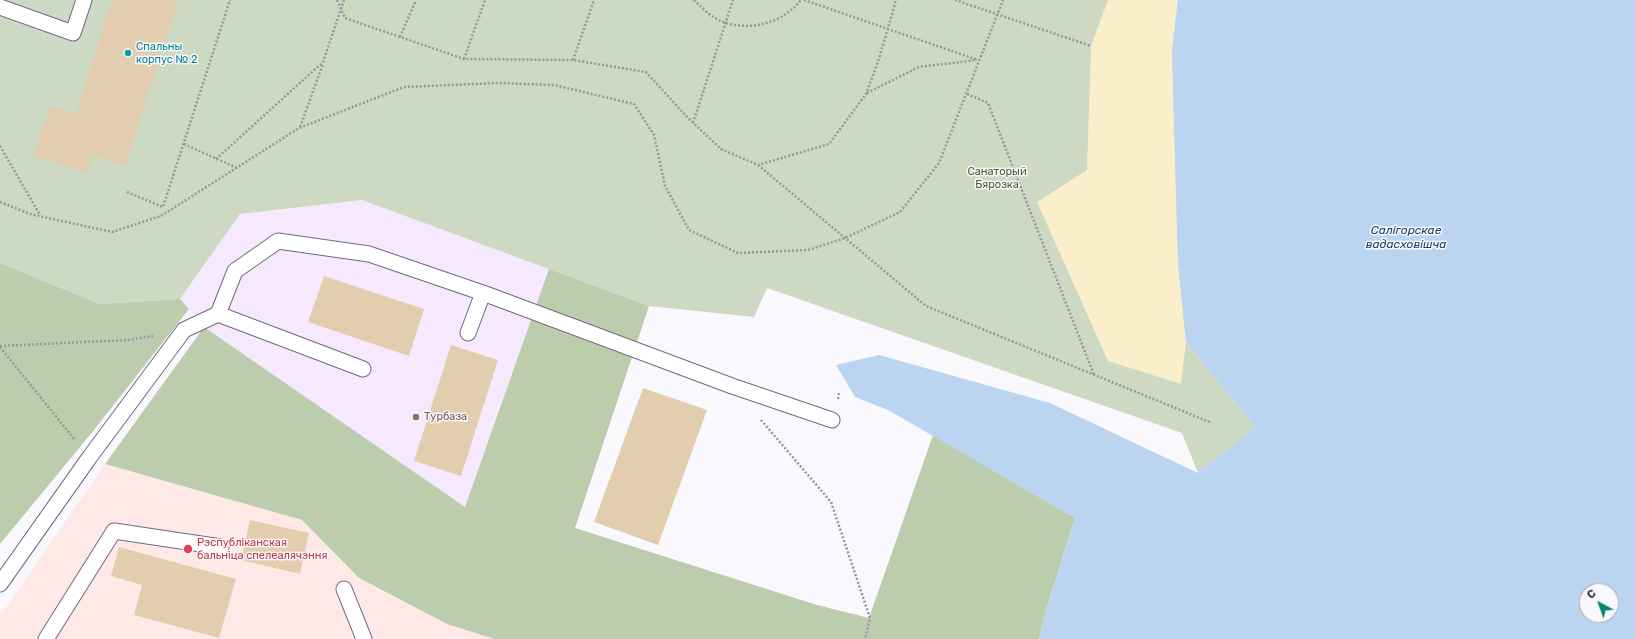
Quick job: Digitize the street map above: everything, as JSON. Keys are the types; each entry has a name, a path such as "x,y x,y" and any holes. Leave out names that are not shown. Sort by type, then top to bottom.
{"lane":[{"path":"0,7 73,33 84,0"},
{"path":"0,584 184,330 218,314 235,271 278,241 369,254 483,293 732,386 832,420"},
{"path":"468,333 483,293"},
{"path":"218,314 363,369"},
{"path":"46,639 114,531 221,547"},
{"path":"344,589 364,639"}],"path":[{"path":"127,192 163,206 230,0"},
{"path":"337,0 345,18 464,59 573,60 646,72 693,123 721,149 758,165 926,306 1212,423"},
{"path":"299,128 344,0"},
{"path":"400,37 416,0"},
{"path":"464,59 485,0"},
{"path":"573,60 594,0"},
{"path":"694,0 705,12 726,23 750,26 773,21 794,9 801,0"},
{"path":"693,123 733,0"},
{"path":"804,0 978,60"},
{"path":"758,165 829,144 866,94 879,59 896,0"},
{"path":"955,0 1091,46"},
{"path":"0,202 30,214 112,232 161,216 299,128 404,87 497,83 554,85 634,104 654,135 665,186 688,230 738,253 808,250 845,238 900,212 939,163 967,94 978,60 1002,0"},
{"path":"866,94 919,67 978,60"},
{"path":"216,159 323,62"},
{"path":"967,94 988,103 1094,375"},
{"path":"184,144 237,168"},
{"path":"0,146 40,216"},
{"path":"0,347 128,340 184,330"},
{"path":"0,347 90,458"},
{"path":"757,415 831,502 870,618 865,639"}],"shaded area":[{"name":"Турбаза","path":"362,200 549,269 465,507 204,327 180,299 240,214"},
{"name":"Рэспубліканская бальніца спелеалячэння","path":"105,464 302,520 359,578 447,624 494,639 0,639 0,616"}],"green space":[{"name":"Санаторый Бярозка","path":"0,0 1178,0 1172,49 1186,342 1255,427 1198,473 1182,433 767,288 754,317 649,306 362,200 240,214 180,299 100,304 0,263"},
{"path":"0,263 100,304 180,299 189,309 94,430 0,544"},
{"path":"549,269 649,306 575,528 817,605 869,618 933,435 1075,518 1047,607 1039,639 494,639 447,624 359,578 302,520 105,464 204,327 465,507"}],"sand":[{"path":"1108,0 1178,0 1172,49 1178,262 1186,342 1181,384 1108,361 1037,202 1087,170 1091,46"}],"water":[{"name":"Салігорскае вадасховішча","path":"1178,0 1635,0 1635,639 1039,639 1047,607 1075,518 888,410 855,397 836,365 879,355 1050,403 1198,473 1255,427 1186,342 1178,262 1172,49"}],"building":[{"name":"Спальны корпус № 2","path":"112,0 178,0 125,166 93,155 87,173 34,156 50,106 76,115"},
{"path":"324,276 424,309 409,356 308,322"},
{"path":"451,345 498,360 461,476 414,461"},
{"path":"643,388 707,410 658,545 594,522"},
{"path":"250,520 309,533 300,574 241,560"},
{"path":"119,547 236,579 219,638 134,615 142,585 111,576"}],"place":[{"name":"Спальны корпус № 2","path":"128,53"},
{"name":"Турбаза","path":"416,417"},
{"name":"Рэспубліканская бальніца спелеалячэння","path":"188,549"}]}
